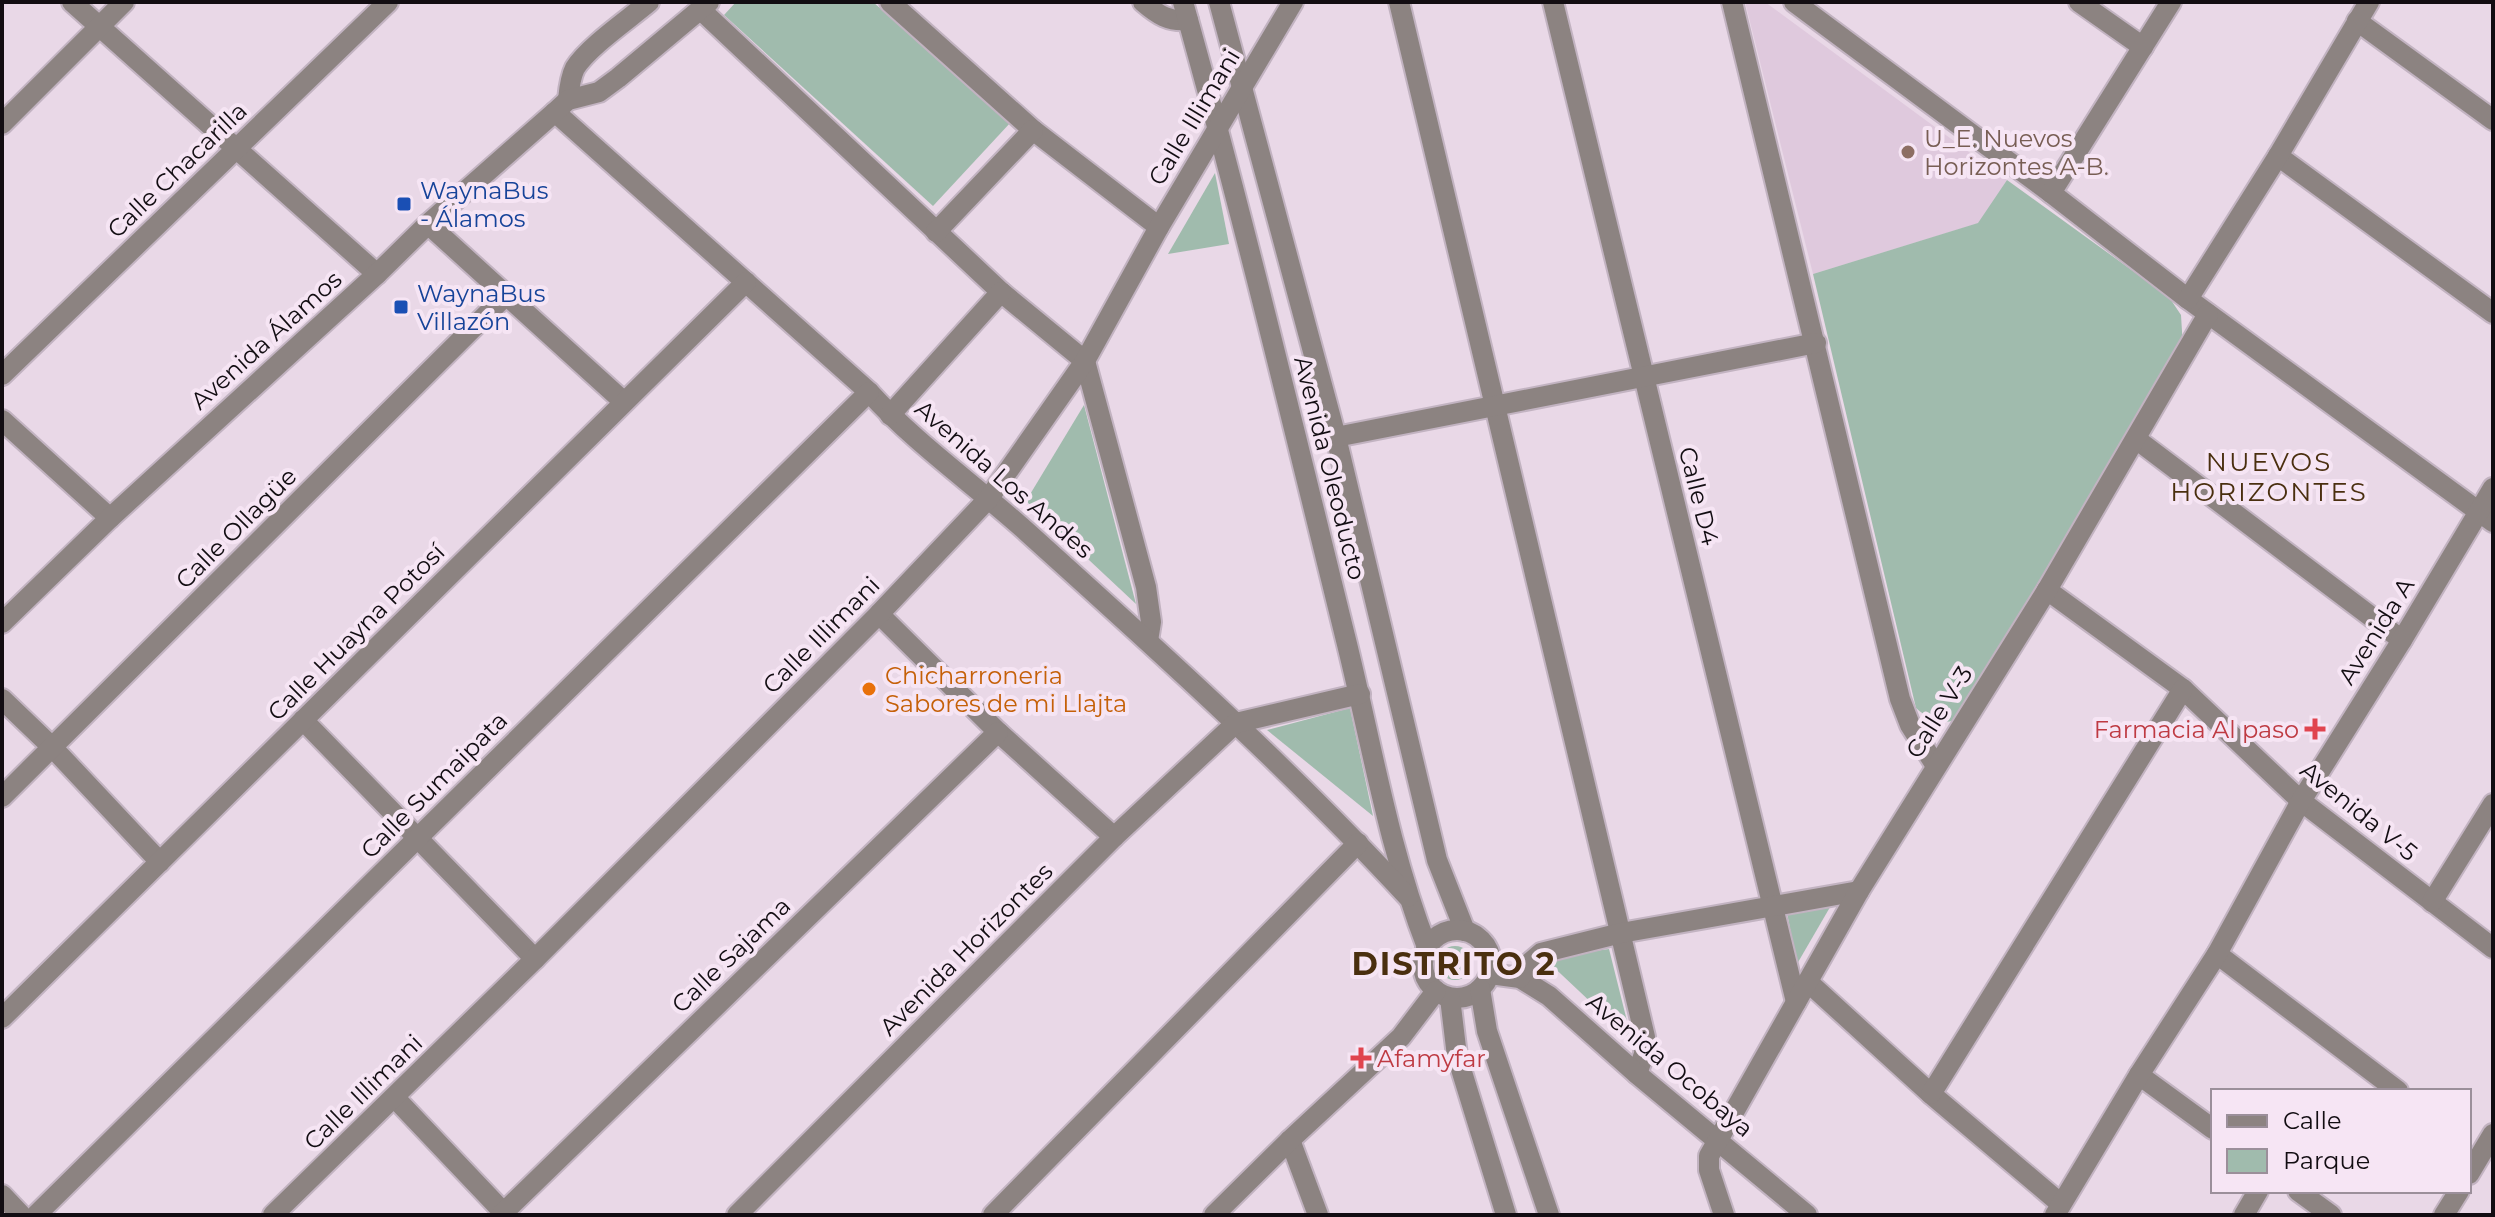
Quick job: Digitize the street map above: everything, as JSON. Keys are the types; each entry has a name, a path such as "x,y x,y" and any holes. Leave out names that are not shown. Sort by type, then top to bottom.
{"street":[{"path":"72,2 377,274"},
{"path":"2,124 124,2"},
{"name":"Calle Chacarilla","path":"2,375 388,2"},
{"path":"562,106 575,68 649,2"},
{"path":"890,2 1033,130 1159,227"},
{"path":"1143,2 1166,19 1177,21 1186,11"},
{"name":"Avenida Oleoducto","path":"1219,2 1336,437 1437,860 1465,931"},
{"name":"Calle Illimani","path":"273,1215 535,959 879,614 989,498 1085,361 1159,227 1293,2"},
{"path":"1399,2 1645,1037 1644,1054 1637,1074"},
{"name":"Calle D4","path":"1553,2 1796,1002"},
{"path":"1732,2 1900,699 1910,725 1936,766"},
{"path":"1794,2 2208,314 2486,517"},
{"path":"2079,2 2143,47"},
{"path":"2051,193 2171,2"},
{"path":"2188,299 2278,156 2369,2"},
{"path":"705,6 936,232 1001,292 1085,361 1146,587 1151,622 1148,641"},
{"name":"Avenida Álamos","path":"2,623 110,518 428,224 562,106 599,92 705,6"},
{"name":"Avenida Oleoducto","path":"1186,11 1218,126 1408,897 1427,947"},
{"path":"2357,21 2493,120"},
{"name":"Avenida Los Andes","path":"562,106 890,415 989,498 1236,723 1358,843 1408,897"},
{"path":"936,232 1033,130"},
{"path":"2278,156 2493,313"},
{"path":"428,224 624,402"},
{"name":"Calle Huayna Potosí","path":"2,1018 746,282"},
{"path":"890,415 1001,292"},
{"name":"Calle Ollagüe","path":"2,797 506,295"},
{"name":"Calle V-3","path":"1724,1215 1709,1170 1709,1156 1859,891 2047,590 2208,314"},
{"path":"1336,437 1816,343"},
{"name":"Calle Sumaipata","path":"36,1215 869,392"},
{"path":"2,420 110,518"},
{"path":"2136,439 2402,640"},
{"name":"Avenida A","path":"2058,1209 2217,954 2301,801 2402,640 2486,517 2493,488"},
{"name":"Avenida V-5","path":"2047,590 2183,689 2301,801 2493,948"},
{"path":"879,614 998,732 1114,837"},
{"path":"1931,1094 2183,689"},
{"path":"1236,723 1360,694"},
{"path":"2,699 53,748 160,862"},
{"path":"303,720 535,959"},
{"name":"Avenida Horizontes","path":"745,1213 1114,837 1236,723"},
{"name":"Calle Sajama","path":"503,1214 998,732"},
{"path":"2432,902 2493,804"},
{"path":"993,1215 1358,843"},
{"path":"1520,978 1527,965 1541,953 1621,933 1859,891"},
{"path":"1485,982 1471,995 1443,994 1427,982 1423,971 1422,958 1427,947 1437,936 1450,930 1465,931 1475,935 1489,952 1485,982 1487,1031 1549,1215"},
{"path":"2217,954 2395,1089"},
{"name":"Avenida Ocobaya","path":"1485,982 1520,978 1549,996 1637,1074 1807,1215"},
{"path":"1808,982 2058,1209"},
{"path":"1214,1215 1443,994"},
{"path":"1443,994 1457,1056 1506,1215"},
{"path":"2139,1075 2211,1128"},
{"path":"395,1098 503,1214"},
{"path":"2481,1154 2493,1134"},
{"path":"1290,1140 1318,1215"},
{"path":"2244,1215 2257,1193"},
{"path":"2301,1193 2331,1215"},
{"path":"2444,1215 2458,1193"},
{"path":"2,1195 21,1215"}],"shaded area":[{"path":"1745,2 1765,2 2007,180 1979,223 1813,274"}],"green space":[{"path":"736,2 873,2 1011,122 933,206 724,15"},
{"path":"1215,173 1229,244 1168,254"},
{"path":"2007,180 2169,297 2181,315 2183,348 1961,718 1943,722 1931,719 1916,708 1813,274 1978,223"},
{"path":"1084,405 1136,604 1026,501"},
{"path":"1350,708 1373,816 1267,730"},
{"path":"1833,902 1797,964 1787,913"},
{"path":"1455,946 1467,951 1472,963 1467,975 1455,980 1443,975 1438,963 1443,951"},
{"path":"1609,949 1632,1041 1544,958"}],"place":[{"name":"U_E. Nuevos Horizontes A-B.","path":"1908,152"},
{"name":"WaynaBus - Álamos","path":"404,204"},
{"name":"WaynaBus Villazón","path":"401,307"},
{"name":"Chicharroneria Sabores de mi Llajta","path":"869,689"},
{"name":"Farmacia Al paso","path":"2315,729"},
{"name":"Afamyfar","path":"1361,1058"}],"district":[{"name":"NUEVOS HORIZONTES","path":"2269,477"},
{"name":"DISTRITO 2","path":"1454,963"}]}
